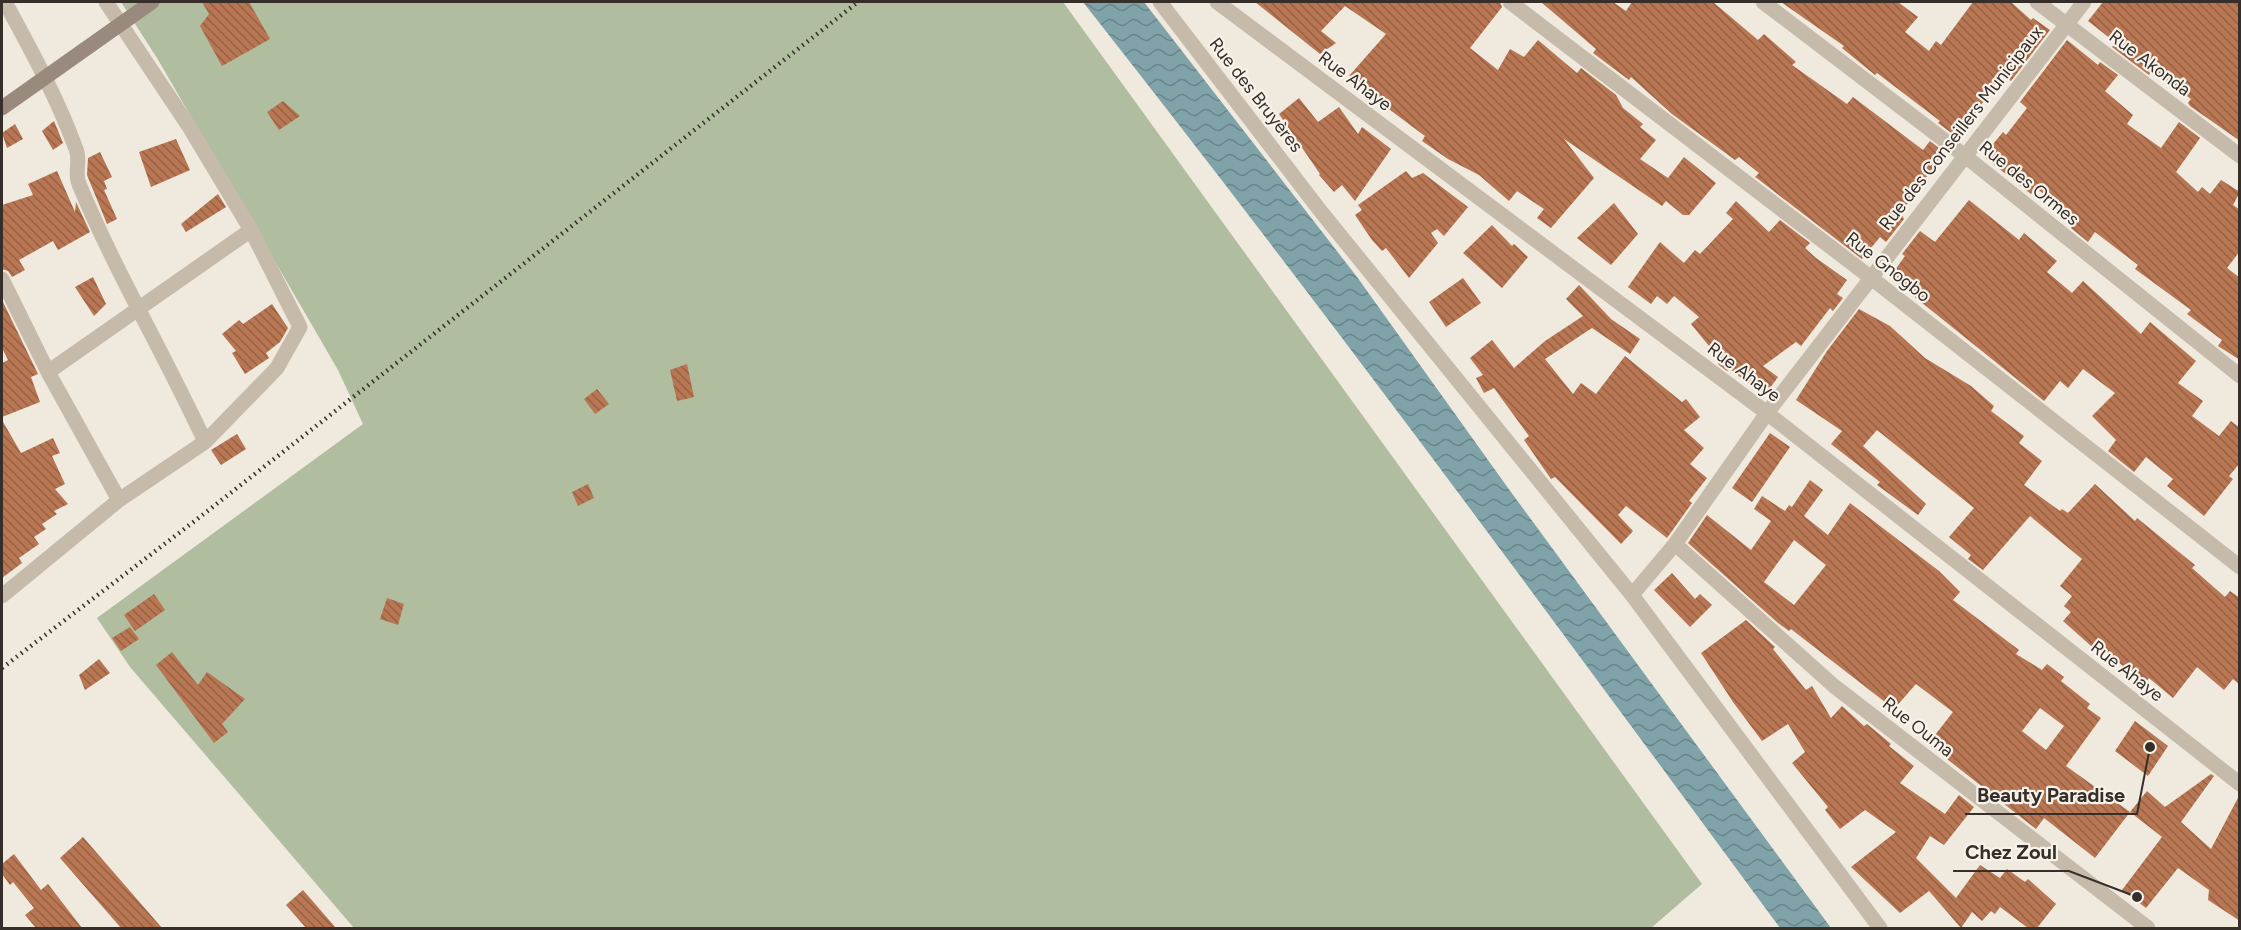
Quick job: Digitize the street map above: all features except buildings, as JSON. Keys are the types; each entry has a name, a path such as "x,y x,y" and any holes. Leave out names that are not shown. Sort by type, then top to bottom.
{"street":[{"path":"5,2 46,77 78,154 78,181 138,311 174,376 205,442"},
{"path":"2,596 119,501 205,442 277,368 300,327 250,230 188,125 106,2"},
{"path":"2,108 152,2"},
{"name":"Rue des Bruyères","path":"1160,2 1322,213 1632,595 1880,926"},
{"name":"Rue Ahaye","path":"1217,2 1767,413 2240,784"},
{"name":"Rue Gnogbo","path":"1510,2 1870,278 2240,567"},
{"name":"Rue des Ormes","path":"1763,2 1965,156 2240,376"},
{"name":"Rue Akonda","path":"2037,2 2240,156"},
{"name":"Rue des Conseillers Municipaux","path":"1632,595 1675,544 1767,413 2084,2"},
{"path":"48,372 138,311 250,230"},
{"path":"2,279 48,372 119,501"},
{"name":"Rue Ouma","path":"1675,544 1834,686 2148,928"}],"green space":[{"path":"121,2 1063,2 1702,884 1651,928 354,928 130,667 97,618 363,424 338,370 157,58"}],"water":[{"path":"1083,2 1144,2 1357,277 1508,488 1831,928 1780,928 1348,346"}],"railway":[{"path":"2,668 196,520 858,2"}],"place":[{"name":"Beauty Paradise","path":"2150,747"},
{"name":"Chez Zoul","path":"2137,897"}]}
